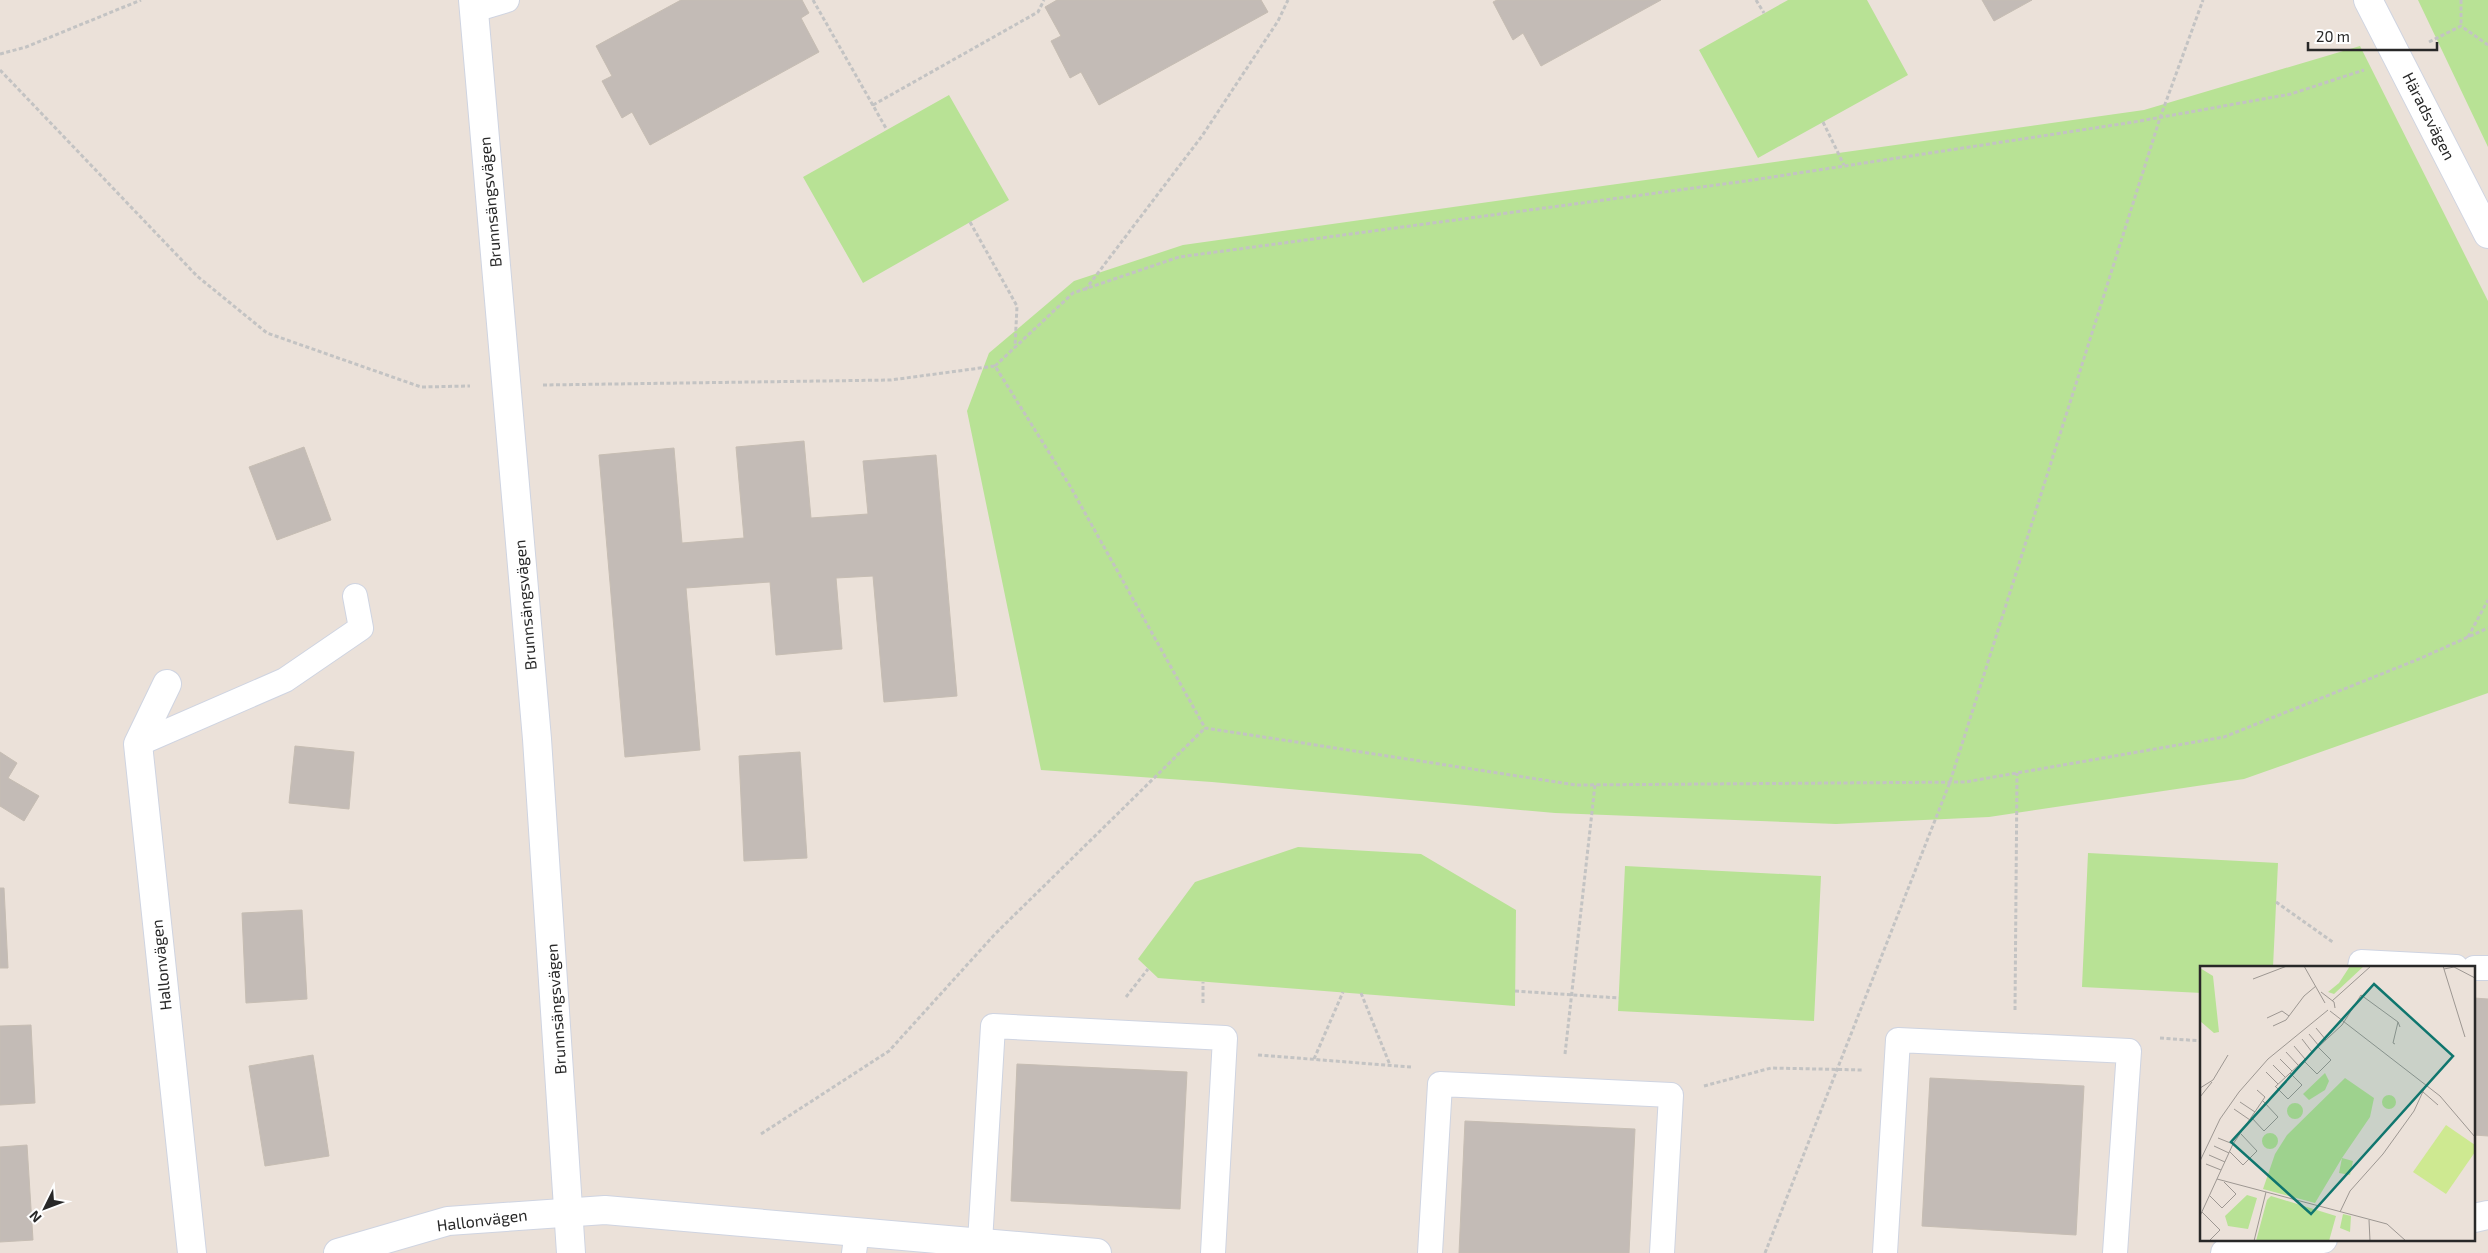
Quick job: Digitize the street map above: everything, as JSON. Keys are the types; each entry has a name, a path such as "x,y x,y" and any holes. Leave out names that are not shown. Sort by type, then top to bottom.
{"street":[{"name":"Häradsvägen","path":"2368,0 2488,234"},
{"name":"Brunnsängsvägen","path":"474,5 537,739 570,1211 571,1253"},
{"path":"138,744 167,684"},
{"name":"Hallonvägen","path":"138,744 192,1253"},
{"path":"570,1211 605,1210 855,1242 971,1245 1080,1252"},
{"name":"Brunnsängsvägen","path":"558,1253 570,1211"},
{"name":"Hallonvägen","path":"338,1253 448,1221 570,1211"},
{"path":"2225,1253 2317,1240"}],"lane":[{"path":"474,5 507,0"},
{"path":"138,744 285,680 308,665 362,628 354,596"},
{"path":"2360,964 2424,966"},
{"path":"971,1245 993,1026 1224,1038 1213,1253"},
{"path":"1885,1253 1898,1040 2129,1051 2115,1253"},
{"path":"1430,1253 1440,1084 1671,1095 1662,1253"}],"path":[{"path":"0,54 26,47 141,0"},
{"path":"813,0 887,130"},
{"path":"873,105 1038,12 1044,0"},
{"path":"1085,290 1202,136 1278,21 1288,0"},
{"path":"1756,0 1764,13"},
{"path":"1765,1253 1950,782 2160,118 2203,0"},
{"path":"2460,0 2461,26"},
{"path":"0,70 197,276 268,333 421,387 891,380 995,366 1073,294 1179,257 1546,209 2160,118 2291,94 2398,56 2461,26"},
{"path":"2461,26 2488,45"},
{"path":"1822,122 1844,166"},
{"path":"970,222 1016,306 1015,347"},
{"path":"995,366 1070,486 1204,728"},
{"path":"2468,638 2488,600"},
{"path":"1204,728 1576,785 1965,782 2224,737 2468,638 2488,628"},
{"path":"761,1134 889,1051 995,934 1204,728"},
{"path":"2015,1046 2017,773"},
{"path":"1562,1090 1595,785"},
{"path":"2276,902 2360,964"},
{"path":"1515,991 1619,998"},
{"path":"1314,1060 1343,992"},
{"path":"1361,994 1390,1065"},
{"path":"1224,1052 1413,1067 1440,1084"},
{"path":"1671,1095 1770,1068 1896,1069"}],"green space":[{"path":"1788,0 1867,0 1908,75 1758,158 1699,50"},
{"path":"2418,0 2488,0 2488,147"},
{"path":"2360,46 2488,301 2488,693 2244,779 1989,817 1836,824 1555,813 1212,782 1041,770 967,411 989,353 1074,281 1183,245 2144,110"},
{"path":"949,95 1009,200 863,283 803,177"},
{"path":"1298,847 1421,854 1516,910 1515,1006 1158,978 1138,959 1195,882"},
{"path":"2088,853 2278,863 2273,966 2200,966 2200,993 2082,987"},
{"path":"1625,866 1821,876 1814,1021 1618,1011"}],"building":[{"path":"681,0 802,0 809,13 801,18 819,52 650,145 632,112 622,118 602,81 612,76 596,46"},
{"path":"1057,0 1261,0 1268,12 1099,105 1081,72 1070,78 1051,41 1061,36 1045,7"},
{"path":"1497,0 1661,0 1541,66 1523,33 1513,40 1493,2"},
{"path":"1982,0 2032,0 1994,21"},
{"path":"804,441 811,518 868,514 863,461 936,455 957,696 884,702 873,576 836,578 842,649 776,655 770,582 686,588 700,750 625,757 599,455 674,448 682,543 744,538 736,447"},
{"path":"304,447 331,520 277,540 249,467"},
{"path":"295,746 354,752 349,809 289,803"},
{"path":"0,752 17,763 8,778 39,796 24,821 0,806"},
{"path":"800,752 807,858 744,861 739,756"},
{"path":"0,888 4,888 8,968 0,968"},
{"path":"302,910 307,999 246,1003 242,913"},
{"path":"2476,998 2488,999 2488,1136 2476,1135"},
{"path":"31,1025 35,1103 0,1105 0,1026"},
{"path":"313,1055 329,1156 265,1166 249,1066"},
{"path":"1017,1064 1187,1072 1180,1209 1011,1201"},
{"path":"1930,1078 2084,1086 2076,1235 1922,1226"},
{"path":"1465,1121 1635,1129 1629,1253 1459,1253"},
{"path":"27,1145 33,1240 0,1242 0,1147"}]}
